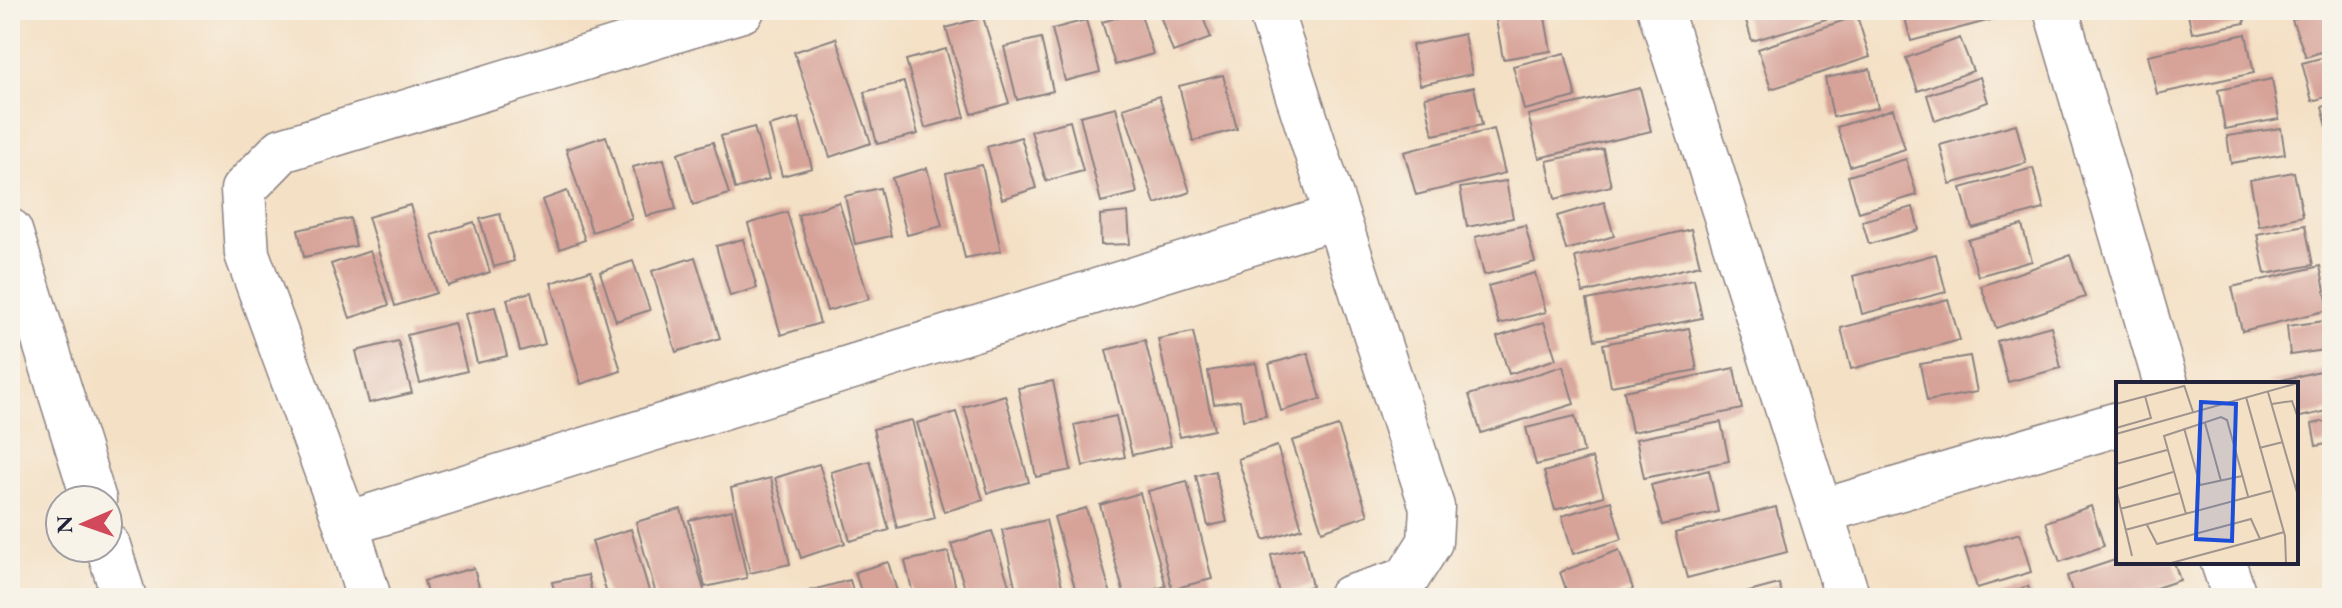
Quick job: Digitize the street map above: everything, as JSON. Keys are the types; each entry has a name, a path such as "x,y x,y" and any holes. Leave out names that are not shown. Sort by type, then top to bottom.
{"street":[{"path":"369,598 346,524 247,254 243,190 282,150 742,10"},
{"path":"1270,10 1432,507 1430,542 1406,580 1349,598"},
{"path":"1660,10 1823,511 1848,598"},
{"path":"2056,10 2165,382"},
{"path":"346,524 1335,217"},
{"path":"10,231 89,484"},
{"path":"1823,511 2116,425"},
{"path":"114,564 124,598"},
{"path":"2224,564 2235,598"}],"building":[{"path":"1158,10 1200,10 1211,38 1173,52"},
{"path":"1743,10 1853,10 1853,11 1752,41"},
{"path":"1903,10 2000,10 2002,17 1911,41"},
{"path":"2187,10 2243,10 2245,23 2192,33"},
{"path":"2318,10 2332,10 2332,48 2306,57 2292,20"},
{"path":"1140,11 1153,54 1115,65 1102,22"},
{"path":"1544,12 1551,51 1503,59 1496,20"},
{"path":"1857,16 1870,57 1771,89 1758,49"},
{"path":"983,17 1009,103 972,114 946,28"},
{"path":"1086,20 1100,72 1065,81 1052,29"},
{"path":"1464,34 1472,74 1420,85 1412,45"},
{"path":"2246,34 2254,73 2157,94 2148,55"},
{"path":"836,38 871,143 830,157 794,52"},
{"path":"1041,38 1053,91 1017,100 1004,47"},
{"path":"1960,38 1973,71 1918,91 1906,58"},
{"path":"946,49 965,117 925,128 906,60"},
{"path":"1565,53 1576,97 1524,110 1513,66"},
{"path":"2332,55 2332,95 2312,101 2302,63"},
{"path":"1870,69 1878,108 1833,117 1825,78"},
{"path":"1223,75 1237,129 1193,141 1179,86"},
{"path":"1980,77 1988,102 1935,121 1927,95"},
{"path":"2272,79 2279,119 2225,129 2218,90"},
{"path":"904,82 918,134 877,144 864,92"},
{"path":"1474,87 1482,125 1433,135 1425,97"},
{"path":"1640,88 1651,131 1539,158 1528,115"},
{"path":"1159,96 1190,192 1155,204 1123,108"},
{"path":"2332,104 2332,143 2331,143 2322,107"},
{"path":"1116,107 1137,193 1101,202 1080,116"},
{"path":"1893,109 1905,149 1850,166 1837,127"},
{"path":"799,118 812,168 782,176 769,126"},
{"path":"1070,121 1083,171 1046,181 1031,131"},
{"path":"2016,124 2026,163 1950,184 1940,145"},
{"path":"754,127 769,179 735,189 721,136"},
{"path":"2281,128 2285,154 2231,163 2227,136"},
{"path":"1494,129 1505,173 1416,195 1404,152"},
{"path":"606,136 632,219 592,232 566,149"},
{"path":"1021,137 1036,188 1002,199 987,147"},
{"path":"713,142 729,194 693,205 678,153"},
{"path":"1603,149 1611,186 1555,199 1547,161"},
{"path":"664,159 676,209 646,216 633,167"},
{"path":"1906,159 1917,195 1859,212 1848,176"},
{"path":"982,165 1001,251 965,258 946,173"},
{"path":"927,168 942,226 907,235 892,178"},
{"path":"2033,168 2044,209 1972,228 1961,188"},
{"path":"2294,172 2303,216 2259,226 2250,180"},
{"path":"1506,181 1513,218 1467,227 1460,188"},
{"path":"880,188 891,236 855,244 845,196"},
{"path":"567,191 585,240 560,249 542,200"},
{"path":"839,202 869,299 827,311 798,215"},
{"path":"1604,202 1614,236 1566,250 1557,216"},
{"path":"410,205 436,293 395,306 368,217"},
{"path":"1913,207 1919,230 1869,244 1862,221"},
{"path":"787,212 820,323 781,335 748,224"},
{"path":"1128,212 1130,244 1101,245 1100,215"},
{"path":"500,214 514,261 494,267 480,219"},
{"path":"350,218 356,246 304,257 298,230"},
{"path":"474,222 490,272 448,286 432,235"},
{"path":"1525,225 1535,262 1484,275 1475,237"},
{"path":"2022,225 2032,261 1978,276 1968,240"},
{"path":"2305,225 2313,265 2265,274 2257,234"},
{"path":"1691,229 1700,265 1583,293 1575,257"},
{"path":"743,239 757,288 730,296 716,246"},
{"path":"370,251 389,305 350,318 331,264"},
{"path":"1936,254 1946,292 1862,314 1853,276"},
{"path":"2070,255 2085,297 1996,328 1981,286"},
{"path":"695,257 720,338 676,352 652,271"},
{"path":"633,261 650,310 616,321 600,272"},
{"path":"2320,266 2329,310 2242,331 2232,287"},
{"path":"591,270 621,371 581,384 551,283"},
{"path":"1535,273 1546,312 1499,324 1488,286"},
{"path":"1694,279 1702,318 1595,340 1587,300"},
{"path":"531,292 545,344 520,351 507,299"},
{"path":"1948,299 1960,340 1851,369 1841,328"},
{"path":"495,307 507,356 477,363 465,314"},
{"path":"2332,320 2332,349 2290,355 2287,326"},
{"path":"1544,322 1556,359 1509,374 1497,337"},
{"path":"454,323 467,371 420,383 407,335"},
{"path":"2051,326 2061,368 2008,382 1997,341"},
{"path":"1689,328 1697,370 1611,386 1603,344"},
{"path":"1193,332 1214,430 1180,437 1158,339"},
{"path":"1145,340 1171,446 1132,455 1106,350"},
{"path":"398,341 412,393 369,403 356,351"},
{"path":"1308,353 1321,399 1281,411 1269,364"},
{"path":"1970,356 1977,392 1927,401 1920,364"},
{"path":"1256,363 1266,416 1243,420 1240,400 1214,404 1208,371"},
{"path":"1563,366 1574,404 1481,433 1469,395"},
{"path":"1734,368 1742,409 1632,432 1624,391"},
{"path":"2332,368 2332,410 2298,418 2298,382 2273,382"},
{"path":"1053,381 1071,470 1036,477 1018,388"},
{"path":"1005,395 1029,482 988,493 964,407"},
{"path":"956,412 983,500 944,512 917,423"},
{"path":"1116,416 1125,457 1083,466 1074,425"},
{"path":"1575,416 1584,453 1536,465 1526,428"},
{"path":"912,420 935,518 897,528 873,429"},
{"path":"2332,420 2332,443 2316,446 2312,424"},
{"path":"1721,422 1729,461 1644,478 1636,439"},
{"path":"1338,426 1368,515 1322,531 1292,441"},
{"path":"1277,446 1302,528 1264,540 1238,459"},
{"path":"1592,458 1604,496 1555,510 1544,472"},
{"path":"870,461 889,530 850,541 831,472"},
{"path":"819,464 845,543 801,558 775,478"},
{"path":"1709,470 1718,512 1662,525 1651,485"},
{"path":"1215,471 1227,522 1208,526 1196,476"},
{"path":"771,478 790,564 750,573 731,488"},
{"path":"1187,481 1212,579 1172,589 1148,491"},
{"path":"1140,493 1166,586 1125,598 1100,505"},
{"path":"1611,501 1622,539 1573,554 1562,516"},
{"path":"2091,506 2104,546 2060,562 2046,522"},
{"path":"1776,507 1787,552 1687,578 1675,533"},
{"path":"1086,508 1112,598 1078,598 1054,517"},
{"path":"681,509 705,594 690,598 657,598 636,522"},
{"path":"732,510 747,578 705,587 689,520"},
{"path":"1046,520 1065,598 1018,598 1002,530"},
{"path":"631,529 651,598 608,598 592,541"},
{"path":"992,531 1013,598 968,598 951,544"},
{"path":"2020,533 2031,572 1977,588 1965,549"},
{"path":"1303,548 1312,586 1279,594 1271,555"},
{"path":"1619,550 1633,589 1608,598 1569,598 1560,572"},
{"path":"948,552 958,598 914,598 905,561"},
{"path":"2116,560 2116,564 2175,564 2180,580 2126,598 2074,598 2067,576"},
{"path":"888,562 899,598 863,598 855,572"},
{"path":"474,568 482,598 428,598 424,581"},
{"path":"588,575 593,598 556,598 552,582"},
{"path":"850,580 855,598 811,598 809,591"},
{"path":"1779,584 1783,598 1730,598 1730,597"},
{"path":"2028,586 2032,598 1995,598"}]}
